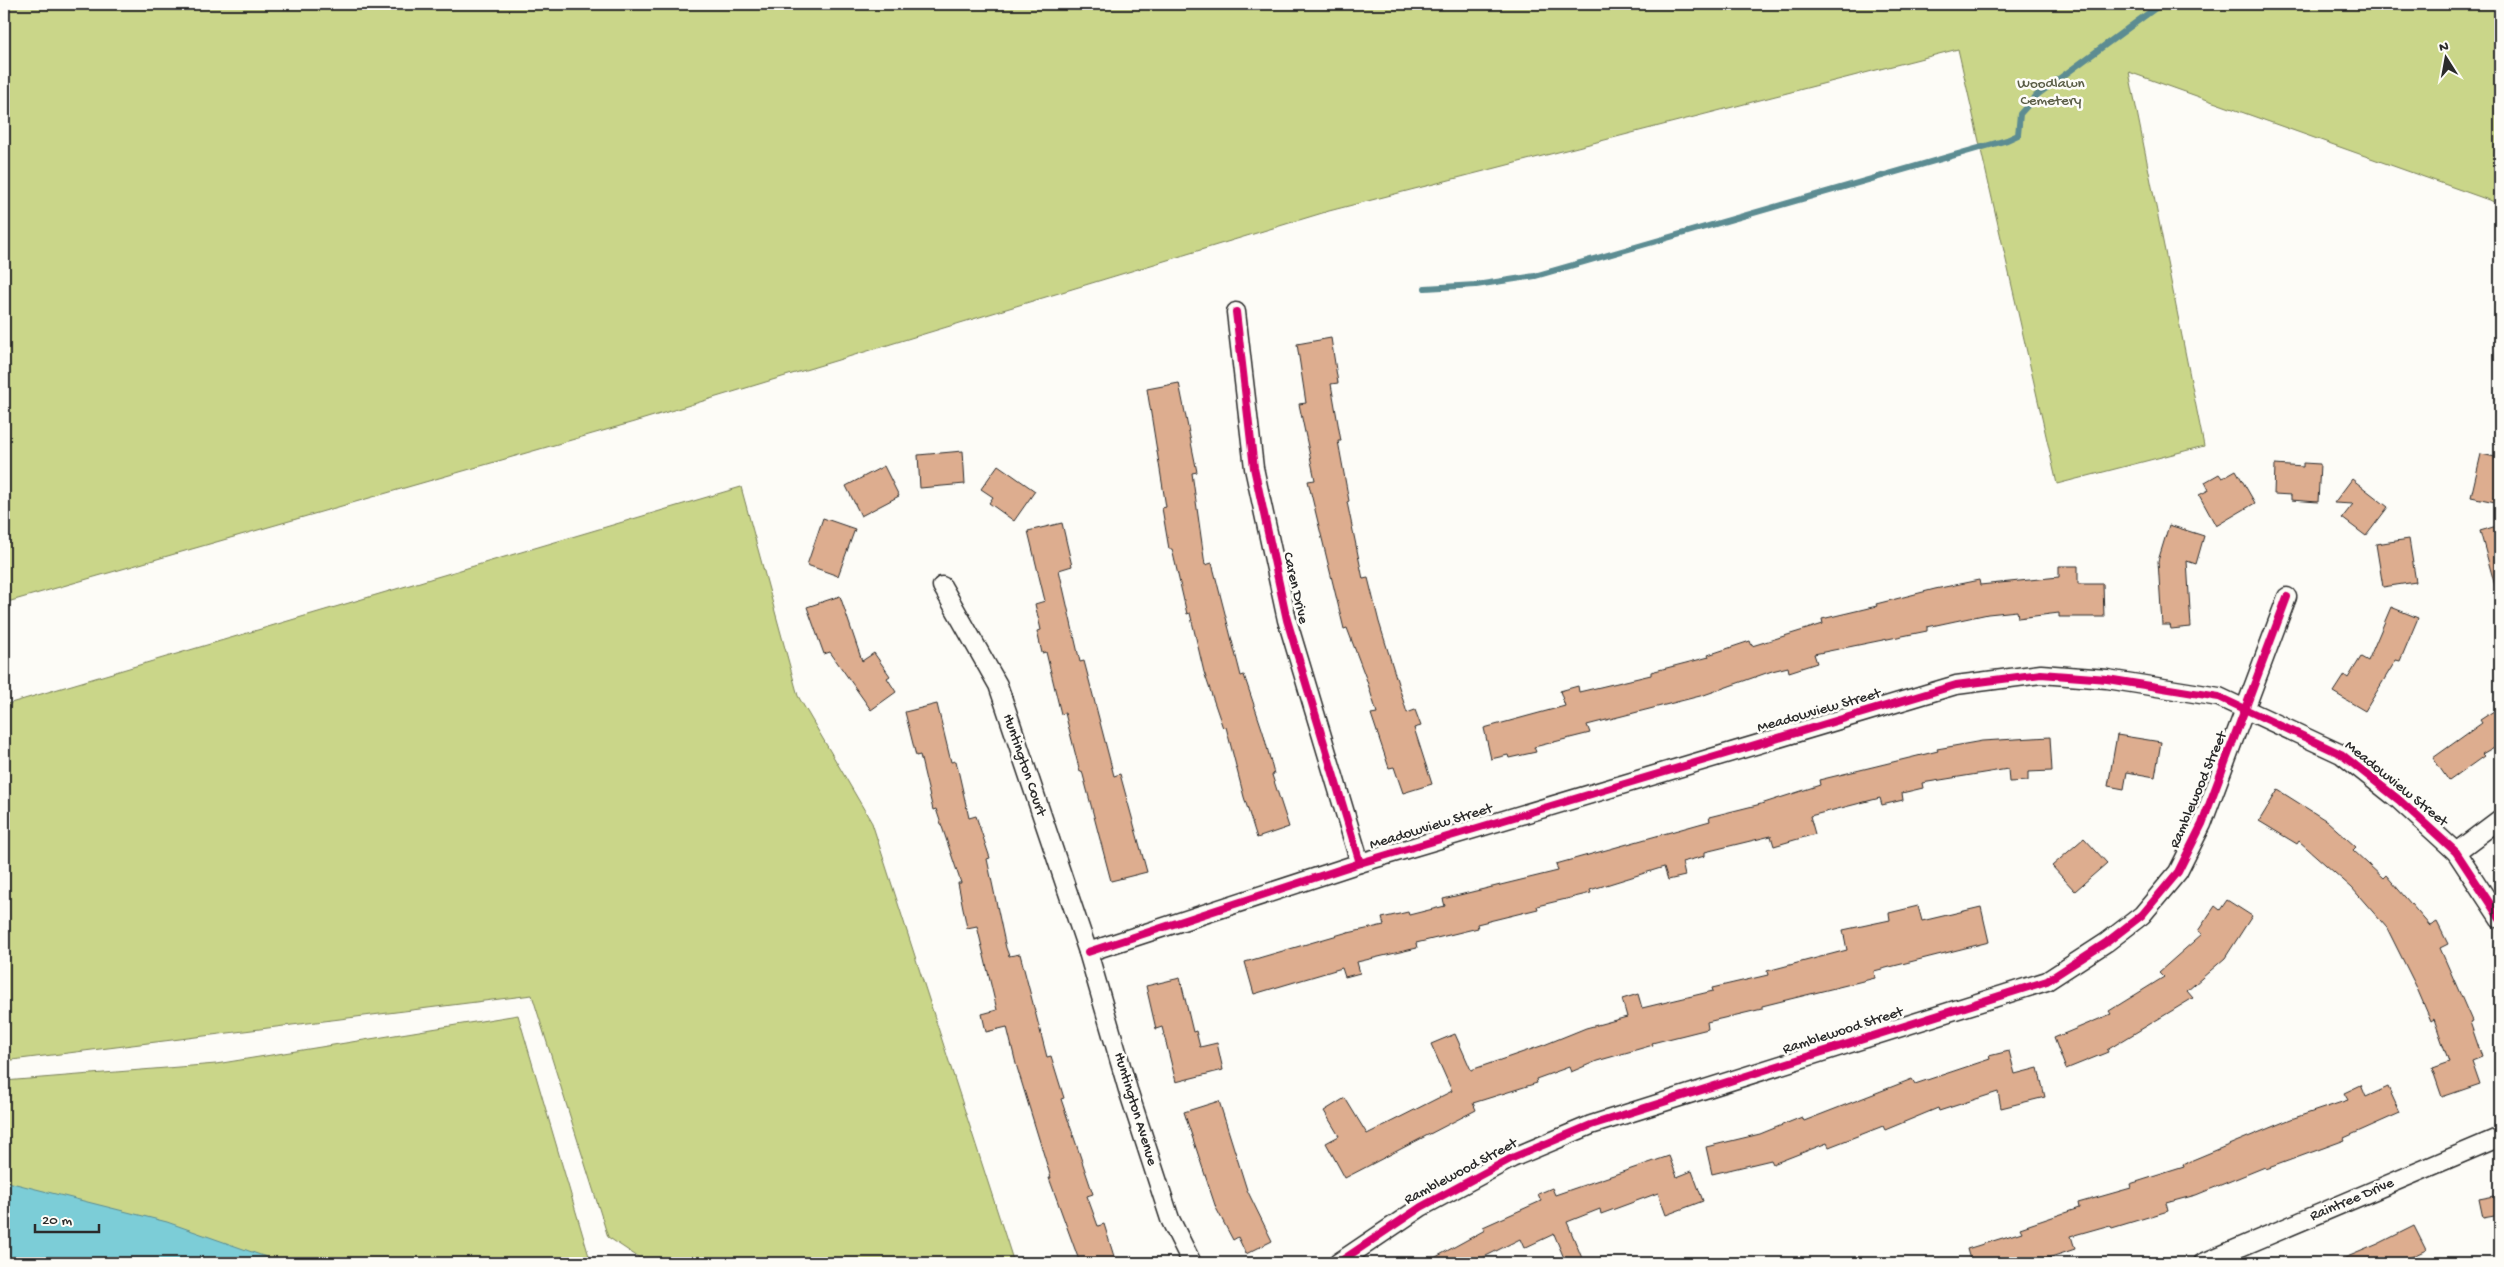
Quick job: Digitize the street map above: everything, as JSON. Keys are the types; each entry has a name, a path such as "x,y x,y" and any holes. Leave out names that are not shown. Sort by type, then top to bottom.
{"street":[{"name":"Caren Drive","path":"1236,312 1254,468 1287,620 1360,863"},
{"name":"Huntington Court","path":"942,586 998,685 1088,952"},
{"name":"Ramblewood Street","path":"1338,1263 1420,1207 1512,1158 1591,1126 2047,981 2107,942 2142,915 2178,872 2202,824 2287,597"},
{"name":"Meadowview Street","path":"1088,952 1360,863 1956,685 2042,674 2107,679 2219,697 2341,754 2399,800 2456,852 2500,918"},
{"path":"2456,852 2500,819"},
{"name":"Huntington Avenue","path":"1088,952 1128,1090 1170,1219 1192,1263"},
{"name":"Raintree Drive","path":"2204,1263 2500,1137"}],"green space":[{"name":"Woodlawn Cemetery","path":"4,4 2500,4 2500,204 2129,72 2204,446 2057,484 1958,49 1329,211 634,422 4,603"},
{"path":"741,487 798,696 872,823 1014,1263 647,1263 608,1237 532,995 4,1061 4,705"},
{"path":"518,1015 591,1263 4,1263 4,1081 216,1064"}],"water":[{"path":"4,1181 167,1222 283,1263 4,1263"}],"building":[{"path":"1331,338 1338,383 1331,384 1341,441 1338,441 1349,501 1347,502 1363,579 1368,578 1379,622 1407,713 1415,710 1421,726 1414,728 1432,784 1403,793 1394,767 1389,768 1371,714 1377,713 1367,681 1347,628 1344,629 1308,481 1315,480 1299,404 1306,403 1297,344"},
{"path":"1179,383 1197,472 1192,473 1205,565 1212,563 1241,676 1244,675 1263,732 1274,774 1272,775 1289,827 1257,838 1226,727 1223,728 1204,672 1190,613 1187,614 1172,549 1169,549 1162,508 1166,507 1147,389"},
{"path":"963,451 965,484 920,488 918,455"},
{"path":"2481,454 2500,458 2500,503 2471,497"},
{"path":"2303,463 2320,464 2318,502 2291,500 2291,495 2274,494 2275,465 2303,467"},
{"path":"998,465 1035,491 1014,521 989,503 993,497 981,489"},
{"path":"884,466 899,496 861,516 846,486"},
{"path":"2236,470 2255,503 2216,526 2199,495 2209,490 2205,482 2219,474 2222,478"},
{"path":"2352,479 2388,507 2366,536 2342,518 2353,504 2334,503"},
{"path":"823,518 855,529 838,576 807,565"},
{"path":"1062,523 1072,566 1059,570 1080,662 1084,661 1114,776 1120,774 1147,872 1111,881 1065,713 1061,714 1046,652 1042,653 1037,631 1041,630 1035,604 1045,601 1028,531"},
{"path":"2169,525 2204,536 2196,564 2187,561 2191,627 2171,629 2170,625 2162,625 2158,561"},
{"path":"2500,525 2500,585 2495,586 2480,531"},
{"path":"2409,539 2416,582 2383,587 2376,544"},
{"path":"2059,566 2078,566 2078,584 2103,584 2104,617 2059,617 2059,613 2018,618 2017,611 1988,614 1927,627 1927,631 1814,654 1817,663 1789,672 1788,667 1772,671 1704,695 1587,725 1590,733 1534,747 1536,752 1509,758 1508,755 1491,759 1484,728 1565,706 1560,691 1578,686 1579,692 1651,675 1651,672 1709,657 1708,655 1750,641 1752,646 1823,624 1822,619 1877,606 1876,604 1935,589 1979,580 1980,585 2059,577"},
{"path":"840,596 862,661 874,653 890,676 887,678 896,692 871,710 830,652 824,654 807,607"},
{"path":"2391,607 2418,618 2400,661 2396,660 2365,711 2333,692 2344,675 2348,678 2361,657 2368,661"},
{"path":"937,704 951,762 956,761 969,818 976,816 990,858 987,859 1006,948 1009,956 1020,954 1047,1057 1051,1056 1064,1098 1061,1099 1093,1194 1087,1196 1098,1226 1104,1224 1116,1263 1080,1263 1049,1178 1051,1178 1016,1064 1007,1027 986,1032 982,1014 997,1010 977,926 967,928 958,883 961,883 936,809 933,810 920,755 916,756 905,712"},
{"path":"2500,707 2500,753 2496,746 2482,754 2484,756 2449,781 2433,758 2482,723 2480,720"},
{"path":"2117,735 2161,742 2155,777 2127,772 2124,789 2108,786"},
{"path":"2050,737 2052,771 2028,772 2028,781 2009,782 2008,769 1922,783 1923,788 1902,793 1903,800 1882,805 1880,798 1810,816 1815,834 1774,846 1771,836 1705,852 1705,856 1682,862 1685,876 1668,880 1664,867 1590,890 1591,893 1537,906 1538,909 1477,924 1478,928 1416,943 1417,948 1357,962 1360,973 1345,977 1342,968 1254,994 1245,962 1348,932 1384,925 1382,918 1408,912 1409,915 1445,906 1443,899 1558,871 1556,864 1710,821 1709,817 1761,804 1820,785 1819,780 1938,751 1937,749 1982,741"},
{"path":"2278,790 2327,821 2356,847 2353,850 2383,878 2386,875 2430,926 2437,922 2448,944 2440,948 2472,1021 2470,1022 2482,1057 2472,1061 2480,1084 2442,1097 2432,1068 2449,1062 2434,1019 2431,1021 2387,928 2352,888 2299,841 2297,844 2259,821"},
{"path":"2084,838 2107,863 2075,891 2052,866"},
{"path":"2227,900 2252,916 2225,958 2187,991 2193,998 2107,1050 2108,1052 2066,1069 2054,1038 2111,1014 2109,1011 2164,977 2159,972 2202,934 2198,931 2215,906 2220,910"},
{"path":"1918,906 1922,921 1981,907 1989,942 1874,971 1875,978 1762,1006 1762,1009 1707,1022 1708,1029 1652,1043 1653,1045 1597,1061 1571,1072 1569,1067 1536,1079 1537,1083 1473,1103 1476,1110 1345,1178 1326,1143 1339,1136 1324,1111 1345,1098 1367,1134 1452,1091 1431,1044 1455,1034 1471,1070 1544,1045 1586,1028 1627,1017 1622,999 1638,994 1642,1008 1713,991 1712,988 1768,975 1767,971 1847,950 1843,930 1890,920 1889,913"},
{"path":"1180,978 1193,1032 1196,1031 1200,1047 1217,1043 1223,1070 1176,1082 1162,1027 1156,1029 1146,986"},
{"path":"2009,1051 2015,1074 2038,1068 2045,1097 2001,1108 1998,1092 1939,1111 1938,1108 1885,1130 1883,1126 1829,1147 1827,1143 1773,1164 1771,1160 1712,1174 1706,1147 1760,1134 1802,1117 1804,1121 1912,1079 1915,1084 1990,1059 1989,1056"},
{"path":"2361,1085 2366,1097 2388,1087 2400,1113 2344,1138 2345,1140 2266,1169 2265,1167 2196,1195 2166,1203 2168,1211 2112,1228 2110,1225 2071,1236 2075,1249 2033,1263 1971,1263 1967,1249 2022,1232 2020,1228 2079,1208 2078,1203 2131,1188 2130,1184 2184,1167 2183,1164 2291,1119 2348,1100 2344,1093"},
{"path":"1219,1101 1247,1190 1272,1241 1246,1254 1238,1237 1233,1240 1216,1208 1184,1112"},
{"path":"1669,1156 1677,1177 1692,1171 1703,1201 1666,1215 1658,1193 1601,1214 1600,1209 1567,1222 1584,1263 1566,1263 1554,1234 1524,1248 1520,1239 1472,1263 1425,1263 1485,1230 1483,1227 1541,1201 1538,1194 1552,1188 1555,1195"},
{"path":"2500,1195 2500,1215 2483,1218 2479,1199"},
{"path":"2414,1226 2426,1250 2409,1258 2411,1263 2333,1263 2378,1244"}],"waterway":[{"path":"1425,288 1476,285 1535,276 2007,140 2018,135 2020,114 2037,95 2161,4"}],"cycle path":[{"path":"1236,312 1254,468 1287,620 1360,863"},
{"path":"1338,1263 1421,1207 1512,1158 1591,1125 2047,981 2107,942 2142,915 2178,872 2202,824 2287,597"},
{"path":"1088,952 1360,863 1956,685 2041,674 2107,679 2219,697 2341,754 2399,800 2456,852 2500,919"}]}
